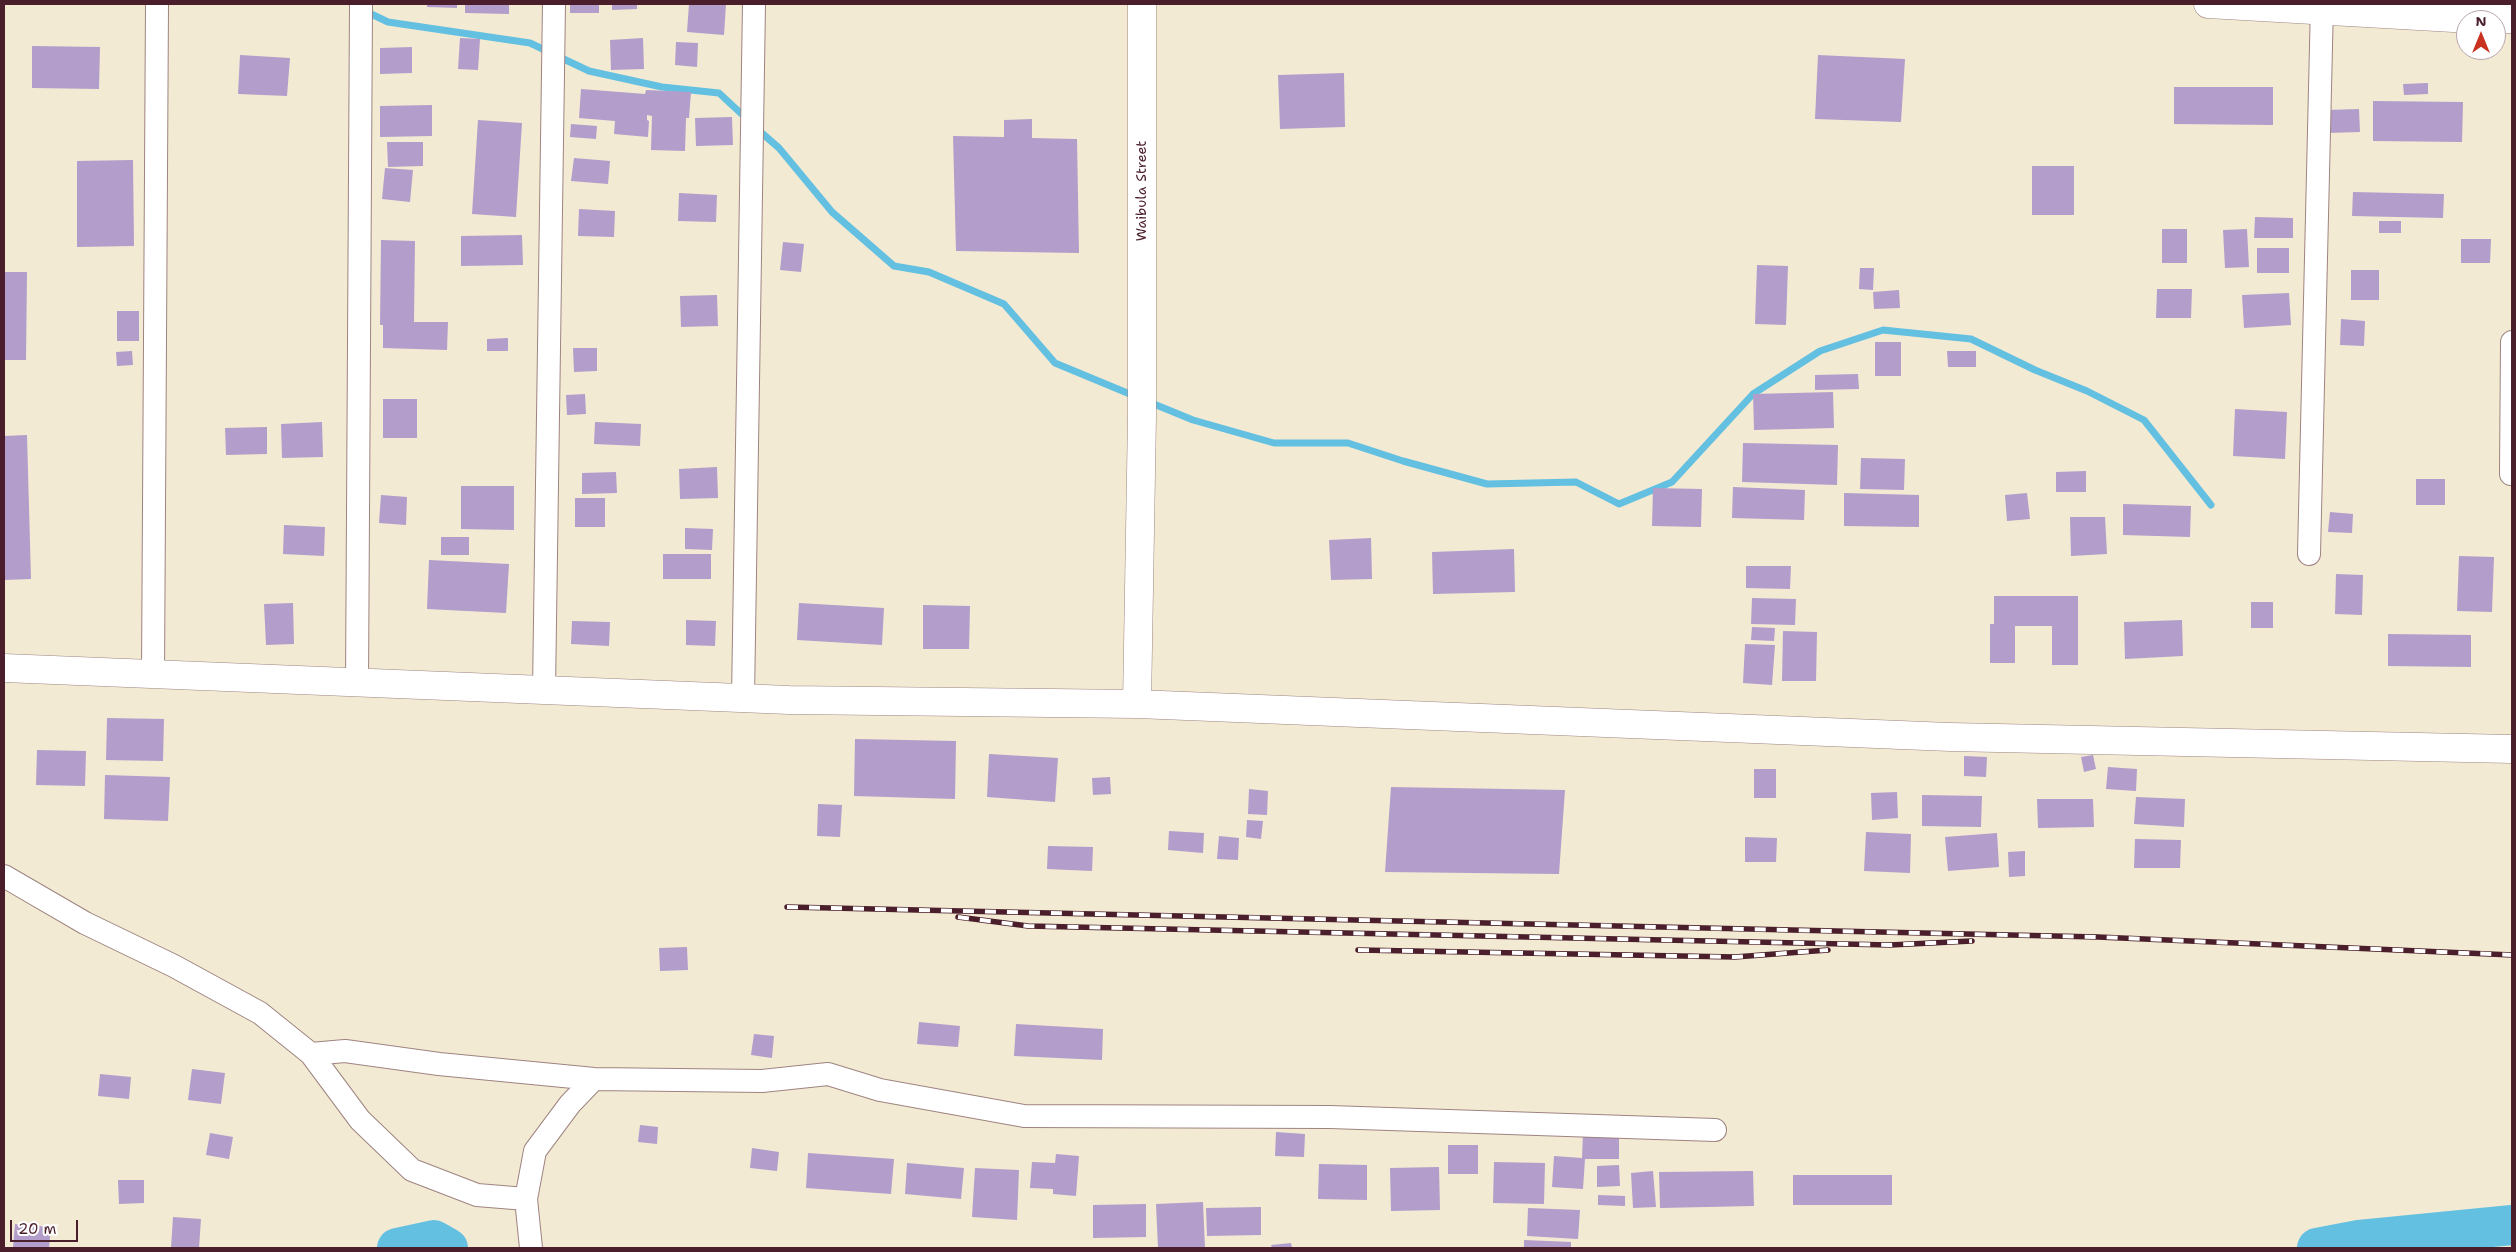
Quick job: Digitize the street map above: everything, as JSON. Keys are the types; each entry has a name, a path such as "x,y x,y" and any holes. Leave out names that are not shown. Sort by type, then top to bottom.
{"street":[{"path":"153,674 157,4"},
{"path":"357,682 361,4"},
{"path":"544,690 554,4"},
{"path":"743,698 754,4"},
{"name":"Waibula Street","path":"1137,704 1142,416 1142,4"},
{"path":"2208,4 2322,7 2472,19 2512,19"},
{"path":"2309,554 2322,7"},
{"path":"2511,474 2512,342"},
{"path":"4,668 743,698 1137,704 1950,737 2512,749"},
{"path":"4,876 85,923 174,966 260,1013 311,1054 360,1120 412,1170 477,1195 526,1199"},
{"path":"311,1054 345,1051 439,1064 594,1079 762,1081 828,1074 880,1090 1024,1116 1330,1118 1715,1130"},
{"path":"531,1246 526,1199 535,1150 570,1104 594,1079"}],"building":[{"path":"427,4 457,4 457,8 427,7"},
{"path":"465,4 509,4 509,14 465,13"},
{"path":"570,4 599,4 599,13 570,13"},
{"path":"612,4 637,4 637,9 612,10"},
{"path":"689,4 726,4 724,35 687,32"},
{"path":"460,38 480,39 478,70 458,69"},
{"path":"643,38 644,69 611,70 610,40"},
{"path":"676,42 698,43 697,67 675,65"},
{"path":"32,46 100,47 99,89 32,88"},
{"path":"412,47 412,73 380,74 380,48"},
{"path":"240,55 290,58 287,96 238,94"},
{"path":"1818,55 1905,59 1901,122 1815,119"},
{"path":"1344,73 1345,127 1280,129 1278,75"},
{"path":"2428,83 2428,94 2404,95 2403,84"},
{"path":"2174,87 2273,87 2273,125 2174,124"},
{"path":"581,89 645,94 646,90 691,92 689,118 686,118 685,151 651,150 652,116 647,115 647,120 649,121 648,137 614,134 615,121 579,118"},
{"path":"2373,101 2463,102 2462,142 2373,141"},
{"path":"432,105 432,136 380,137 380,106"},
{"path":"2359,109 2360,132 2327,133 2326,110"},
{"path":"732,117 733,145 696,146 695,118"},
{"path":"1032,119 1032,138 1077,139 1079,253 956,251 953,136 1004,137 1004,120"},
{"path":"478,120 522,123 516,217 472,214"},
{"path":"571,124 597,126 596,139 570,137"},
{"path":"387,142 423,142 423,166 388,167"},
{"path":"574,158 610,161 608,184 571,181"},
{"path":"133,160 134,246 77,247 77,161"},
{"path":"2032,166 2074,166 2074,215 2032,215"},
{"path":"385,168 413,170 410,202 382,199"},
{"path":"2353,192 2444,194 2443,218 2352,216"},
{"path":"679,193 717,195 716,222 678,221"},
{"path":"579,209 615,211 614,237 578,236"},
{"path":"2255,217 2293,218 2293,238 2254,238"},
{"path":"2379,221 2401,221 2401,233 2379,233"},
{"path":"2162,229 2187,229 2187,263 2162,263"},
{"path":"2247,229 2249,267 2225,268 2223,230"},
{"path":"522,235 523,265 461,266 461,236"},
{"path":"2461,239 2491,239 2490,263 2461,263"},
{"path":"381,240 415,241 414,322 448,322 447,350 383,348 383,325 380,325"},
{"path":"783,242 804,244 801,272 780,270"},
{"path":"2257,248 2289,248 2289,273 2257,273"},
{"path":"1757,265 1788,266 1786,325 1755,324"},
{"path":"1860,268 1874,268 1873,290 1859,289"},
{"path":"2351,270 2379,270 2379,300 2351,300"},
{"path":"4,272 27,272 26,360 4,360"},
{"path":"2157,289 2192,289 2191,318 2156,318"},
{"path":"1899,290 1900,308 1874,309 1873,292"},
{"path":"2289,293 2291,325 2244,328 2242,295"},
{"path":"717,295 718,326 681,327 680,296"},
{"path":"117,311 139,311 139,341 117,341"},
{"path":"2341,319 2365,321 2364,346 2340,345"},
{"path":"508,338 508,351 487,351 487,339"},
{"path":"1875,342 1901,342 1901,376 1875,376"},
{"path":"573,348 597,348 597,371 574,372"},
{"path":"132,351 133,365 117,366 116,352"},
{"path":"1947,351 1976,351 1976,367 1948,367"},
{"path":"1858,374 1859,389 1815,390 1815,375"},
{"path":"1833,392 1834,428 1754,430 1753,394"},
{"path":"585,394 586,414 567,415 566,395"},
{"path":"383,399 417,399 417,438 383,438"},
{"path":"2235,409 2287,412 2285,459 2233,456"},
{"path":"322,422 323,457 282,458 281,424"},
{"path":"595,422 641,424 640,446 594,444"},
{"path":"267,427 267,454 226,455 225,428"},
{"path":"27,435 31,579 4,580 4,436"},
{"path":"1743,443 1838,445 1837,485 1742,482"},
{"path":"1861,458 1905,459 1904,490 1860,489"},
{"path":"717,467 718,498 680,499 679,469"},
{"path":"2086,471 2086,492 2056,492 2056,472"},
{"path":"616,472 617,493 582,494 582,473"},
{"path":"2416,479 2445,479 2445,505 2416,505"},
{"path":"461,486 514,486 514,530 461,529"},
{"path":"1733,487 1805,490 1804,520 1732,518"},
{"path":"1653,488 1702,489 1701,527 1652,526"},
{"path":"1844,493 1919,495 1919,527 1844,526"},
{"path":"2027,493 2030,519 2007,521 2005,495"},
{"path":"381,495 407,497 406,525 379,523"},
{"path":"575,498 605,498 605,527 575,527"},
{"path":"2123,504 2191,506 2190,537 2123,535"},
{"path":"2330,512 2353,514 2352,533 2328,532"},
{"path":"2070,517 2105,517 2107,554 2071,556"},
{"path":"284,525 325,527 324,556 283,554"},
{"path":"685,528 713,529 712,550 685,549"},
{"path":"441,537 469,537 469,555 441,555"},
{"path":"1371,538 1372,579 1331,580 1329,540"},
{"path":"1514,549 1515,592 1433,594 1432,552"},
{"path":"663,554 711,554 711,579 663,579"},
{"path":"2459,556 2494,557 2492,612 2457,611"},
{"path":"429,560 509,564 506,613 427,609"},
{"path":"1746,566 1791,566 1790,589 1746,588"},
{"path":"2336,574 2363,575 2362,615 2335,614"},
{"path":"1994,596 2078,596 2078,665 2052,665 2052,626 2015,626 2015,663 1990,663 1990,624 1994,624"},
{"path":"1752,598 1796,599 1795,625 1751,624"},
{"path":"2251,602 2273,602 2273,628 2251,628"},
{"path":"293,603 294,644 266,645 264,604"},
{"path":"799,603 884,608 882,645 797,640"},
{"path":"923,605 970,606 969,649 923,649"},
{"path":"686,620 716,621 715,646 686,645"},
{"path":"2182,620 2183,656 2125,659 2124,622"},
{"path":"572,621 610,622 609,646 571,644"},
{"path":"1752,627 1775,628 1774,641 1751,640"},
{"path":"1783,631 1817,632 1816,681 1782,681"},
{"path":"2388,634 2471,635 2471,667 2388,666"},
{"path":"1745,644 1775,645 1772,685 1743,683"},
{"path":"107,718 164,719 163,761 106,760"},
{"path":"855,739 956,741 955,799 854,796"},
{"path":"37,750 86,751 85,786 36,785"},
{"path":"989,754 1058,758 1055,802 987,797"},
{"path":"2093,755 2096,769 2084,772 2081,757"},
{"path":"1964,756 1987,757 1986,777 1964,776"},
{"path":"2108,767 2137,769 2136,791 2106,789"},
{"path":"1754,769 1776,769 1776,798 1754,798"},
{"path":"105,775 170,777 168,821 104,819"},
{"path":"1110,777 1111,794 1093,795 1092,778"},
{"path":"1391,787 1565,790 1559,874 1385,872"},
{"path":"1249,789 1268,791 1267,815 1248,814"},
{"path":"1897,792 1898,818 1872,820 1871,793"},
{"path":"1922,795 1982,796 1981,827 1922,826"},
{"path":"2136,797 2185,799 2184,827 2134,824"},
{"path":"2037,799 2093,799 2094,827 2038,828"},
{"path":"818,804 842,805 840,837 817,836"},
{"path":"1247,820 1263,821 1261,839 1246,837"},
{"path":"1169,831 1204,833 1203,853 1168,850"},
{"path":"1866,832 1911,834 1910,873 1864,871"},
{"path":"1997,833 1999,867 1948,871 1945,837"},
{"path":"1219,836 1239,838 1238,860 1217,859"},
{"path":"1745,837 1777,838 1776,862 1745,862"},
{"path":"2135,839 2181,840 2180,868 2134,868"},
{"path":"1048,846 1093,847 1092,871 1047,869"},
{"path":"2025,851 2025,876 2009,877 2008,852"},
{"path":"687,947 688,970 660,971 659,948"},
{"path":"919,1022 960,1026 958,1047 917,1044"},
{"path":"1016,1024 1103,1029 1102,1060 1014,1056"},
{"path":"754,1034 774,1036 772,1058 751,1055"},
{"path":"192,1069 225,1073 221,1104 188,1100"},
{"path":"100,1074 131,1077 129,1099 98,1096"},
{"path":"640,1125 658,1127 657,1144 638,1142"},
{"path":"1276,1132 1305,1134 1304,1157 1275,1156"},
{"path":"210,1133 233,1137 229,1159 206,1155"},
{"path":"1583,1134 1619,1134 1619,1159 1585,1159 1583,1189 1552,1187 1554,1156 1582,1158"},
{"path":"1448,1145 1478,1145 1478,1174 1448,1174"},
{"path":"752,1148 779,1152 777,1171 750,1168"},
{"path":"808,1153 894,1159 891,1194 806,1188"},
{"path":"1056,1154 1079,1156 1076,1196 1053,1194 1053,1189 1030,1188 1032,1162 1055,1163"},
{"path":"1494,1162 1545,1163 1544,1204 1493,1203"},
{"path":"907,1163 964,1168 961,1199 905,1194"},
{"path":"1319,1164 1367,1165 1367,1200 1318,1199"},
{"path":"1619,1165 1620,1186 1597,1187 1597,1166"},
{"path":"1439,1167 1440,1210 1391,1211 1390,1168"},
{"path":"975,1168 1019,1170 1017,1220 972,1217"},
{"path":"1653,1171 1656,1207 1633,1208 1631,1173"},
{"path":"1753,1171 1754,1206 1660,1208 1659,1172"},
{"path":"1793,1175 1892,1175 1892,1205 1793,1205"},
{"path":"118,1180 144,1180 144,1203 119,1204"},
{"path":"1598,1195 1625,1196 1625,1206 1598,1205"},
{"path":"1203,1202 1205,1248 1158,1248 1156,1204"},
{"path":"1146,1204 1146,1237 1093,1238 1093,1205"},
{"path":"1261,1207 1261,1235 1207,1236 1206,1208"},
{"path":"1528,1208 1580,1210 1578,1239 1527,1236"},
{"path":"173,1217 201,1219 199,1248 171,1248"},
{"path":"15,1224 51,1227 49,1248 13,1248"},
{"path":"1524,1240 1571,1242 1571,1248 1524,1248"},
{"path":"1291,1243 1292,1248 1272,1248 1271,1245"}],"waterway":[{"path":"365,11 388,22 530,43 589,71 662,87 719,93 747,119"},
{"path":"756,128 779,148 832,212 894,266 929,272 1004,304 1055,363 1137,397"},
{"path":"1149,402 1193,420 1274,443 1348,443 1403,461 1487,484 1576,482 1619,504 1672,482 1753,394 1820,351 1883,330 1971,339 2035,370 2087,391 2144,420 2211,505"},
{"path":"2317,1248 2359,1240 2512,1225"},
{"path":"397,1248 434,1240 448,1248"}],"railway":[{"path":"787,907 2098,937 2512,955"},
{"path":"958,917 1028,926 1890,945 1972,941"},
{"path":"1358,950 1735,957 1828,950"}]}
